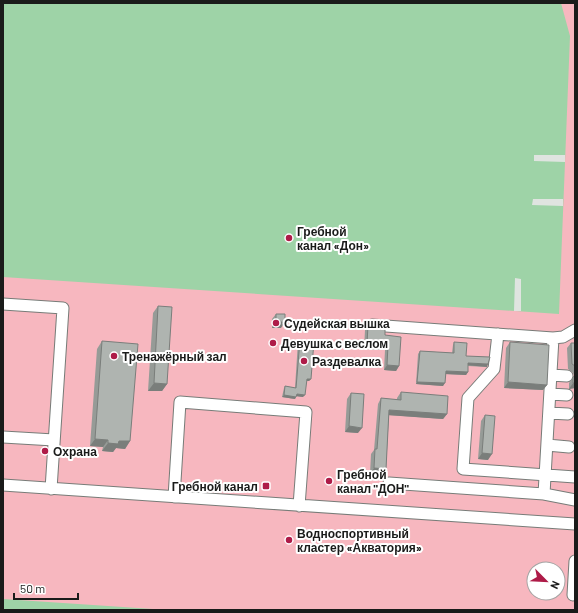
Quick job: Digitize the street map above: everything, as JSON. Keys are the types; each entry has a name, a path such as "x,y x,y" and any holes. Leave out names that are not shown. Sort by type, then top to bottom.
{"street":[{"path":"3,304 62,308 51,489"},
{"path":"372,325 553,338 562,337 575,329"},
{"path":"561,328 575,329"},
{"path":"498,334 494,369 468,398 463,469 575,477"},
{"path":"544,494 553,338"},
{"path":"552,375 567,376"},
{"path":"550,394 567,395"},
{"path":"174,497 180,402 306,412 299,506"},
{"path":"549,413 568,414"},
{"path":"3,437 54,440"},
{"path":"547,445 569,447"},
{"path":"389,483 544,494 575,500"},
{"path":"3,485 575,524"},
{"path":"574,590 575,561"}],"shaded area":[{"name":"Гребной канал «Дон»","path":"3,3 575,3 575,610 3,610"},
{"name":"Гребной канал «Дон»","path":"3,3 561,3 570,36 559,314 3,277"},
{"path":"3,599 168,610 3,610"}],"pier":[{"path":"534,155 565,155 565,162 534,161"},
{"path":"533,199 563,199 563,206 532,205"},
{"path":"515,278 521,279 521,311 514,311"}],"building":[{"path":"158,306 172,307 167,384 154,383"},
{"path":"276,314 285,314 285,322 276,322"},
{"path":"368,325 385,328 385,335 401,337 399,366 387,365 388,345 367,344"},
{"path":"300,340 314,341 311,379 307,379 305,395 297,394 296,397 284,395 285,386 296,388"},
{"path":"102,341 138,344 130,441 119,441 118,444 108,443 108,440 95,439"},
{"path":"454,342 467,343 466,356 490,357 488,364 468,363 468,372 446,371 445,383 417,382 420,351 454,353"},
{"path":"510,342 549,345 547,385 508,382"},
{"path":"571,343 575,343 575,366 572,364"},
{"path":"575,376 575,383 573,383 573,377"},
{"path":"401,392 448,396 447,414 389,410 386,469 374,468 381,398 401,400"},
{"path":"351,393 364,394 362,428 349,426"},
{"path":"485,415 495,416 492,454 482,453"}],"place":[{"name":"Гребной канал «Дон»","path":"289,238"},
{"name":"Судейская вышка","path":"276,323"},
{"name":"Девушка с веслом","path":"273,343"},
{"name":"Тренажёрный зал","path":"114,356"},
{"name":"Раздевалка","path":"304,361"},
{"name":"Охрана","path":"45,451"},
{"name":"Гребной канал \"ДОН\"","path":"329,481"},
{"name":"Гребной канал","path":"266,486"},
{"name":"Водноспортивный кластер «Акватория»","path":"289,540"}]}
